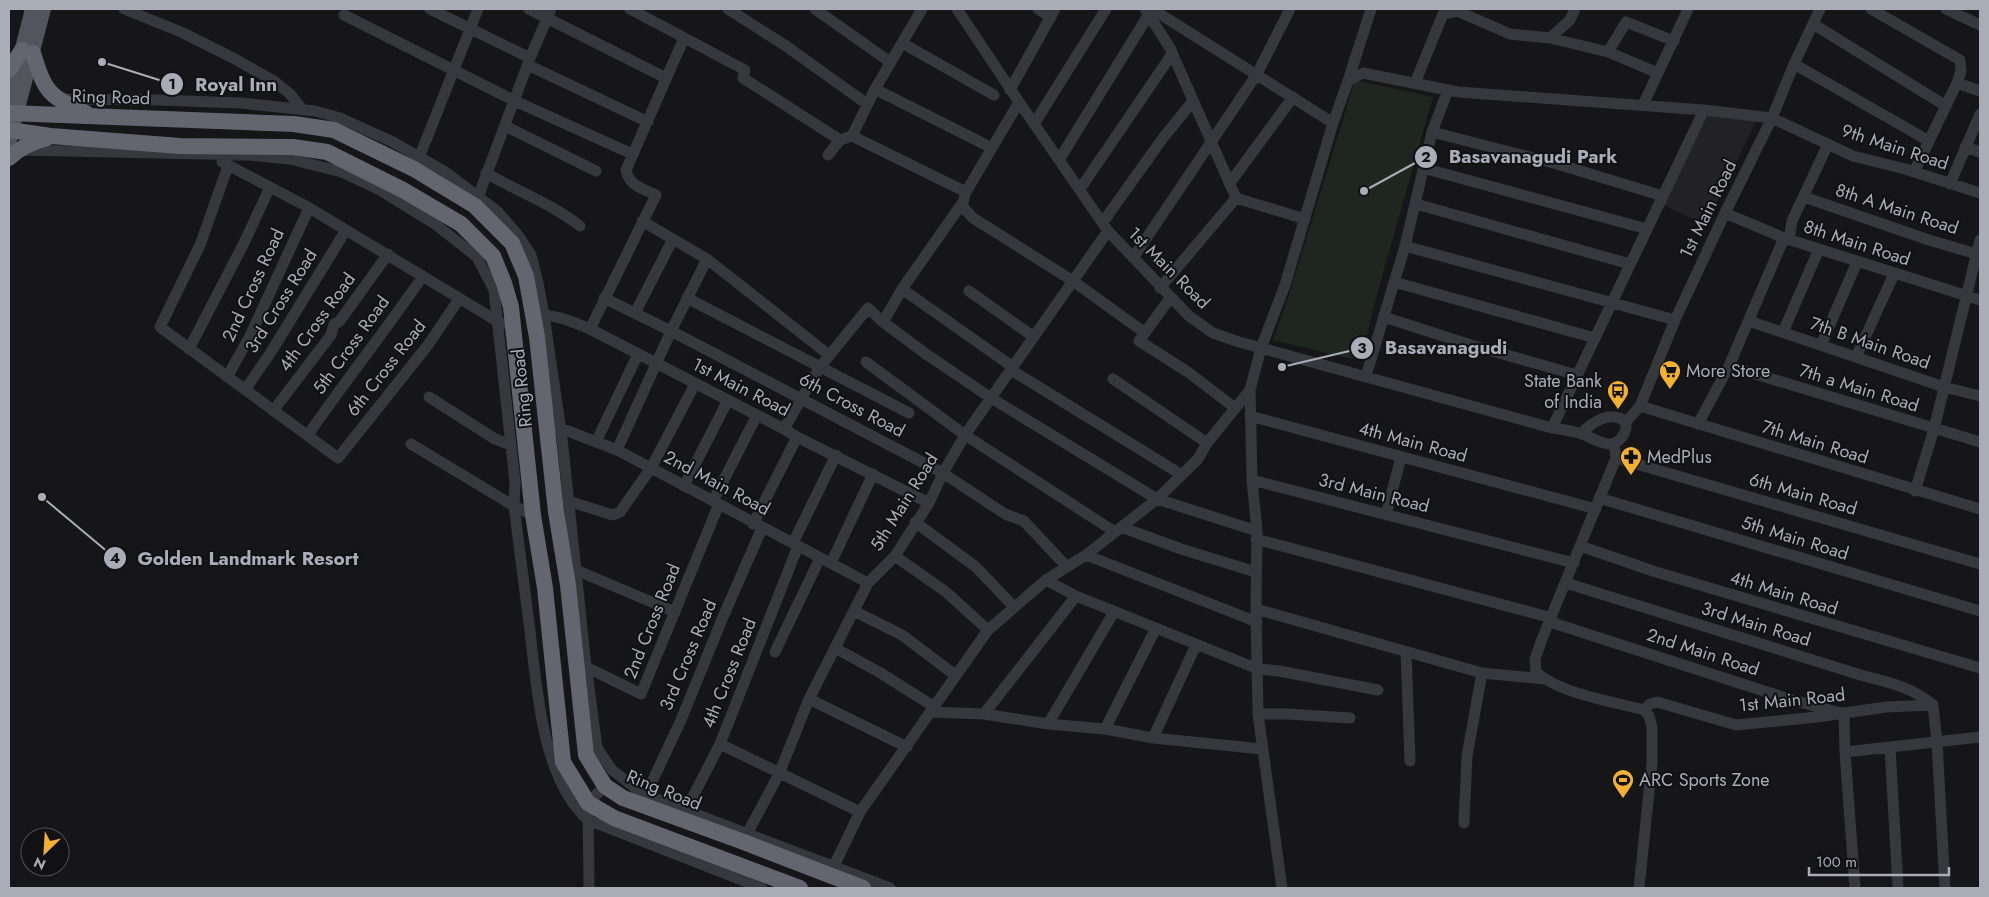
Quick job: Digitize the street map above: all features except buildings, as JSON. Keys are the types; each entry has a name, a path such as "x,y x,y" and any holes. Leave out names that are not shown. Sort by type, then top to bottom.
{"highway":[{"path":"9,70 27,52 48,92 90,116"},
{"name":"Ring Road","path":"12,114 246,124 294,124 334,130 414,169 476,206 512,243 526,276 539,315 540,370 553,425 556,512 568,585 586,755 605,786 623,798 741,840 863,888"},
{"name":"Ring Road","path":"11,142 52,136 180,146 293,147 327,152 403,190 461,224 493,256 511,307 506,326 517,369 533,515 545,588 563,762 588,803 614,818 800,888"},
{"path":"517,369 540,370"}],"main road":[{"path":"11,142 12,114 27,52 32,9"},
{"path":"9,99 44,9"}],"street":[{"path":"124,9 181,32 235,59 274,82 290,94 302,109"},
{"path":"430,9 648,122"},
{"path":"419,158 478,9"},
{"path":"529,9 549,14 666,78"},
{"path":"630,9 745,70 743,78 840,140"},
{"path":"728,9 786,46 867,104"},
{"path":"815,9 890,62"},
{"name":"1st Main Road","path":"957,9 1010,90 1105,227 1170,298 1189,316 1213,333 1552,428 1581,434 1600,443 1614,444 1624,436 1626,422 1640,406 1675,320 1772,118 1794,64 1820,9"},
{"path":"1010,90 1053,13 1038,9"},
{"path":"1034,124 1106,9"},
{"path":"1132,258 1257,74 1290,9"},
{"path":"1282,888 1258,714 1256,535 1252,480 1250,390 1261,348 1285,285 1333,123 1371,9"},
{"path":"1550,38 1570,20 1575,9"},
{"path":"1643,105 1688,9"},
{"path":"1871,9 1960,60 1961,71 1957,83 1914,172"},
{"path":"1946,9 1980,26"},
{"path":"828,156 840,140 852,136 867,104 902,43 918,10"},
{"path":"1149,11 1257,74 1333,123"},
{"path":"1149,11 1172,54 1236,198"},
{"path":"1059,160 1149,11"},
{"path":"1415,83 1443,14 1457,11 1510,34 1550,38 1608,52 1658,72"},
{"path":"478,197 549,14"},
{"path":"344,15 515,101 632,154"},
{"path":"1608,52 1626,22 1674,40"},
{"path":"1813,24 1946,106"},
{"path":"590,329 656,196 633,184 628,179 626,170 684,38"},
{"path":"902,43 994,95"},
{"path":"1080,189 1172,54"},
{"path":"1794,64 1929,141"},
{"name":"9th Main Road","path":"1348,81 1363,73 1448,90 1704,110 1772,118 1853,156 1914,172 1980,193"},
{"path":"1957,83 1980,91"},
{"path":"875,89 992,148"},
{"path":"1366,376 1405,246 1432,132 1448,90"},
{"path":"1230,182 1293,97"},
{"path":"60,99 242,103 315,111 340,118 390,141 444,171 498,212 518,234 531,255 538,283 539,315 553,425 568,501 597,748 612,770 643,794 833,868 890,888"},
{"name":"5th Main Road","path":"747,834 779,774 809,700 868,583 895,556 928,503 943,473 966,435 1073,280 1163,138 1192,101"},
{"path":"884,322 902,289 964,197 1019,102"},
{"path":"1552,428 1704,110"},
{"path":"1950,184 1980,114"},
{"path":"505,126 596,171"},
{"path":"1432,132 1557,164 1663,196"},
{"path":"852,136 964,197"},
{"path":"11,142 211,155 250,155 290,159 342,172 380,190 435,224 477,257 494,290 506,326 511,445 515,482 514,506 545,736 564,791 577,810 588,820 762,888"},
{"path":"1698,424 1729,366 1787,239 1792,221 1828,144"},
{"path":"180,146 211,155 228,166 309,208 506,326"},
{"path":"1965,148 1980,152"},
{"path":"228,166 200,246 160,327 308,435"},
{"path":"1424,168 1647,229"},
{"path":"486,173 563,213 580,226"},
{"path":"188,349 244,243 270,187"},
{"path":"964,197 963,207 973,218 1073,280 1145,333"},
{"name":"8th A Main Road","path":"1804,197 1929,240 1979,254"},
{"path":"1236,198 1306,219"},
{"path":"1160,288 1236,198"},
{"path":"1416,204 1630,264"},
{"name":"2nd Cross Road","path":"227,377 262,312 309,208"},
{"name":"8th Main Road","path":"1725,213 1819,250 1980,300"},
{"path":"642,221 708,259 829,355 819,368 784,429"},
{"name":"3rd Cross Road","path":"245,390 271,352 346,230"},
{"path":"636,313 673,239"},
{"path":"1915,491 1934,429 1979,254 1980,240"},
{"path":"1405,246 1675,320"},
{"path":"1783,332 1819,250"},
{"name":"4th Cross Road","path":"273,410 330,335 334,324 339,322 388,254"},
{"path":"617,450 671,331 708,259"},
{"path":"1821,345 1857,262"},
{"path":"1856,357 1894,274"},
{"name":"5th Cross Road","path":"308,435 348,378 396,316 423,276"},
{"path":"1394,282 1595,338"},
{"path":"902,289 1012,368 1182,475"},
{"path":"969,291 1034,337"},
{"name":"6th Cross Road","path":"604,298 801,398 943,473 1005,514 1024,522 1066,566"},
{"path":"687,298 909,414"},
{"path":"1170,298 1139,341 1188,372 1235,408"},
{"name":"6th Cross Road","path":"308,435 338,458 428,346 459,299"},
{"name":"2nd Main Road","path":"829,355 868,308 926,354 991,398 1157,499 1256,535 1551,620 1789,699 1844,714"},
{"name":"1st Main Road","path":"539,315 575,323 590,329 928,503"},
{"path":"1384,317 1471,345 1577,375"},
{"name":"7th B Main Road","path":"1749,321 1944,387 1980,396"},
{"path":"596,442 638,354"},
{"path":"866,362 966,435 1118,530 1256,572"},
{"name":"7th a Main Road","path":"1729,366 1980,442"},
{"path":"1113,379 1207,443"},
{"path":"568,501 613,515 620,512 651,468 695,384"},
{"path":"833,868 860,812 988,630 1046,580 1086,555 1157,499 1198,459 1207,443 1250,390"},
{"path":"429,397 494,439 511,445"},
{"path":"684,486 728,400"},
{"name":"7th Main Road","path":"1640,406 1980,510"},
{"name":"2nd Cross Road","path":"586,667 641,694 675,612 716,503 757,415"},
{"name":"4th Main Road","path":"1250,416 1401,456 1597,503"},
{"path":"1581,434 1591,424 1607,417 1616,416 1626,422"},
{"name":"2nd Main Road","path":"553,425 617,450 868,583"},
{"name":"3rd Cross Road","path":"643,794 651,784 681,720 758,526 797,437"},
{"path":"411,444 514,506 533,515"},
{"path":"1544,679 1536,672 1535,659 1616,458 1614,444"},
{"name":"4th Cross Road","path":"686,810 720,744 795,544 836,455"},
{"path":"1386,515 1401,456"},
{"name":"6th Main Road","path":"1616,458 1980,564"},
{"path":"831,563 873,474"},
{"name":"3rd Main Road","path":"1252,480 1574,563"},
{"name":"5th Main Road","path":"1597,503 1980,611"},
{"path":"915,522 976,567 1014,607"},
{"name":"4th Main Road","path":"1580,546 1656,572 1980,668"},
{"path":"1086,555 1257,622"},
{"path":"895,556 946,592 988,630"},
{"path":"775,652 820,558"},
{"path":"576,570 675,612"},
{"path":"1046,580 1076,596 1258,670 1279,671 1378,690"},
{"name":"3rd Main Road","path":"1566,583 1897,685 1926,699 1933,705"},
{"path":"984,714 1076,596"},
{"name":"1st Main Road","path":"1256,609 1482,673 1544,679 1562,688 1644,710 1650,704 1657,702 1736,725 1844,714 1886,707 1933,705"},
{"path":"854,611 902,635 955,675"},
{"path":"1048,724 1114,612"},
{"path":"1105,729 1156,628"},
{"path":"1153,738 1196,645"},
{"path":"836,648 879,672 932,709 984,714 1048,724 1105,729 1153,738 1262,749"},
{"path":"1406,652 1410,761"},
{"path":"1464,824 1468,756 1482,673"},
{"path":"809,700 907,747"},
{"path":"1933,705 1937,742 1945,888"},
{"path":"1639,888 1652,763 1652,727 1649,716 1644,710"},
{"path":"1258,714 1350,718"},
{"path":"1844,714 1855,888"},
{"path":"1845,752 1980,738"},
{"path":"720,744 860,812"},
{"path":"1890,747 1898,888"},
{"path":"589,888 588,803 605,786"}],"shaded area":[{"path":"1355,80 1433,97 1376,298 1361,361 1273,340 1290,292"},
{"path":"1707,115 1756,121 1706,225 1663,205"}],"place":[{"name":"Royal Inn","path":"102,62"},
{"name":"Basavanagudi Park","path":"1364,191"},
{"name":"Basavanagudi","path":"1282,367"},
{"name":"More Store","path":"1670,390"},
{"name":"State Bank of India","path":"1618,410"},
{"name":"MedPlus","path":"1631,476"},
{"name":"Golden Landmark Resort","path":"42,497"},
{"name":"ARC Sports Zone","path":"1623,799"}]}
